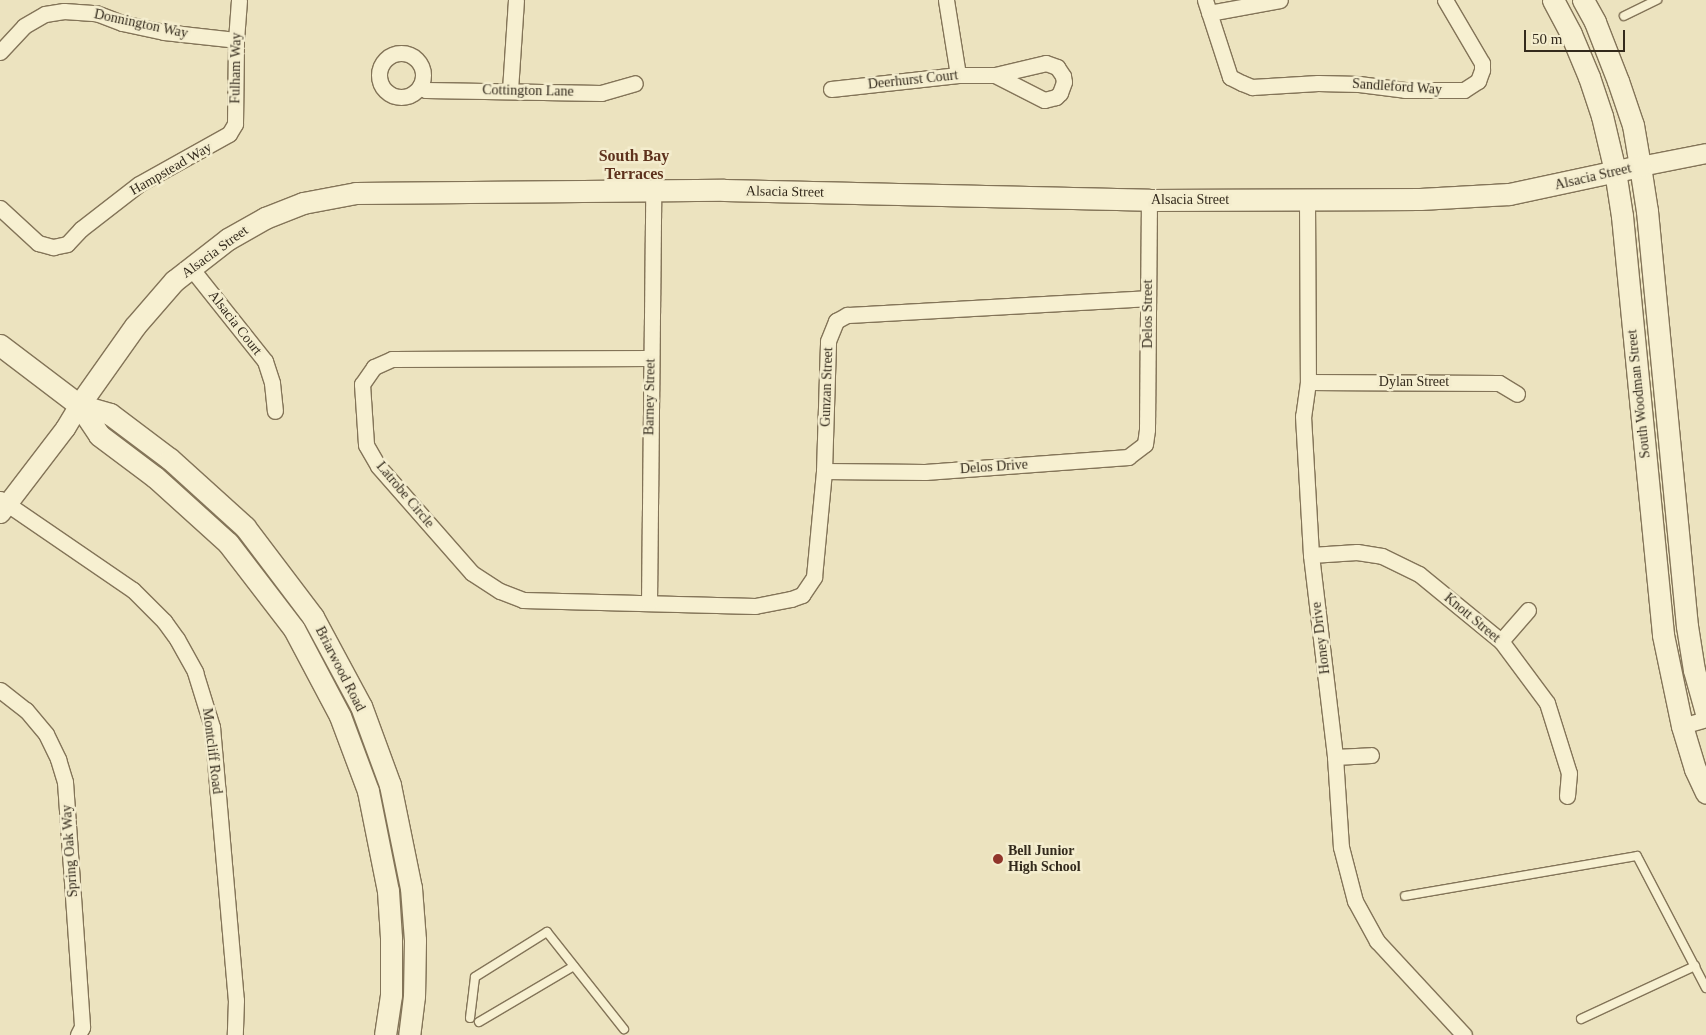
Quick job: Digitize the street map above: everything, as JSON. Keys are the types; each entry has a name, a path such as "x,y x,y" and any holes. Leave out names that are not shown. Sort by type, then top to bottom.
{"main road":[{"name":"South Woodman Street","path":"1553,0 1589,77 1602,116 1615,171 1622,216 1663,636 1682,726 1695,769 1706,793"},
{"name":"South Woodman Street","path":"1583,0 1595,22 1633,125 1647,211 1687,626 1694,670 1706,713"},
{"name":"Alsacia Street","path":"79,405 135,326 174,282 228,239 265,218 303,203 356,193 724,190 1149,200 1454,199 1509,194 1640,166"},
{"name":"Briarwood Road","path":"0,345 79,405 99,435 155,477 228,543 294,629 340,716 368,791 388,891 391,934 391,995 385,1035"},
{"name":"Briarwood Road","path":"79,405 110,414 170,459 245,527 313,616 361,706 390,785 411,888 414,940 414,996 409,1035"},
{"path":"391,934 404,950 404,991 414,996"}],"street":[{"name":"Fulham Way","path":"229,134 235,124 236,40 239,0"},
{"path":"510,90 516,0"},
{"path":"946,0 958,75"},
{"path":"1207,6 1280,0"},
{"name":"Sandleford Way","path":"1207,6 1230,77 1252,87 1351,84 1436,91 1470,88 1480,76 1482,63 1445,0"},
{"name":"Donnington Way","path":"0,52 24,26 45,14 64,11 96,14 122,23 164,32 236,40"},
{"name":"Deerhurst Court","path":"831,89 958,75 995,75"},
{"name":"Cottington Lane","path":"420,86 426,90 601,93 635,83"},
{"name":"Hampstead Way","path":"0,208 38,243 53,247 67,244 81,228 139,184 229,134"},
{"name":"Alsacia Street","path":"1640,166 1706,153"},
{"name":"Barney Street","path":"649,603 653,192"},
{"name":"Delos Street","path":"1147,429 1149,200"},
{"name":"Honey Drive","path":"1307,200 1308,382 1303,416 1311,555 1335,758 1341,847 1355,901 1376,941 1464,1035"},
{"name":"Alsacia Court","path":"191,268 265,361 272,383 275,412"},
{"name":"Gunzan Street","path":"755,606 802,595 814,577 824,471 828,341 836,321 847,315 1148,298"},
{"name":"Latrobe Circle","path":"650,358 392,359 374,367 362,384 366,445 378,466 472,573 500,591 524,600 755,606"},
{"name":"Dylan Street","path":"1308,382 1499,383 1517,394"},
{"name":"Alsacia Street","path":"2,506 65,428 79,405"},
{"name":"Delos Drive","path":"824,471 925,472 1128,457 1145,444 1147,429"},
{"name":"Montcliff Road","path":"2,506 133,590 164,621 177,638 195,672 205,699 212,727 236,1000 236,1035"},
{"name":"Knott Street","path":"1311,555 1357,552 1382,556 1418,574 1501,641 1547,703 1569,773 1567,796"},
{"path":"1501,641 1528,610"},
{"name":"Spring Oak Way","path":"0,690 26,710 46,734 58,758 65,782 82,1027 78,1035"},
{"path":"1682,726 1706,719"},
{"path":"1335,758 1371,755"}],"lane":[{"path":"1624,16 1657,0"},
{"path":"1405,896 1637,856 1706,988"},
{"path":"470,1018 475,978 547,932 624,1029"},
{"path":"479,1022 574,966"},
{"path":"1581,1019 1694,966"}],"place":[{"name":"Bell Junior High School","path":"998,859"}],"district":[{"name":"South Bay Terraces","path":"634,165"}]}
